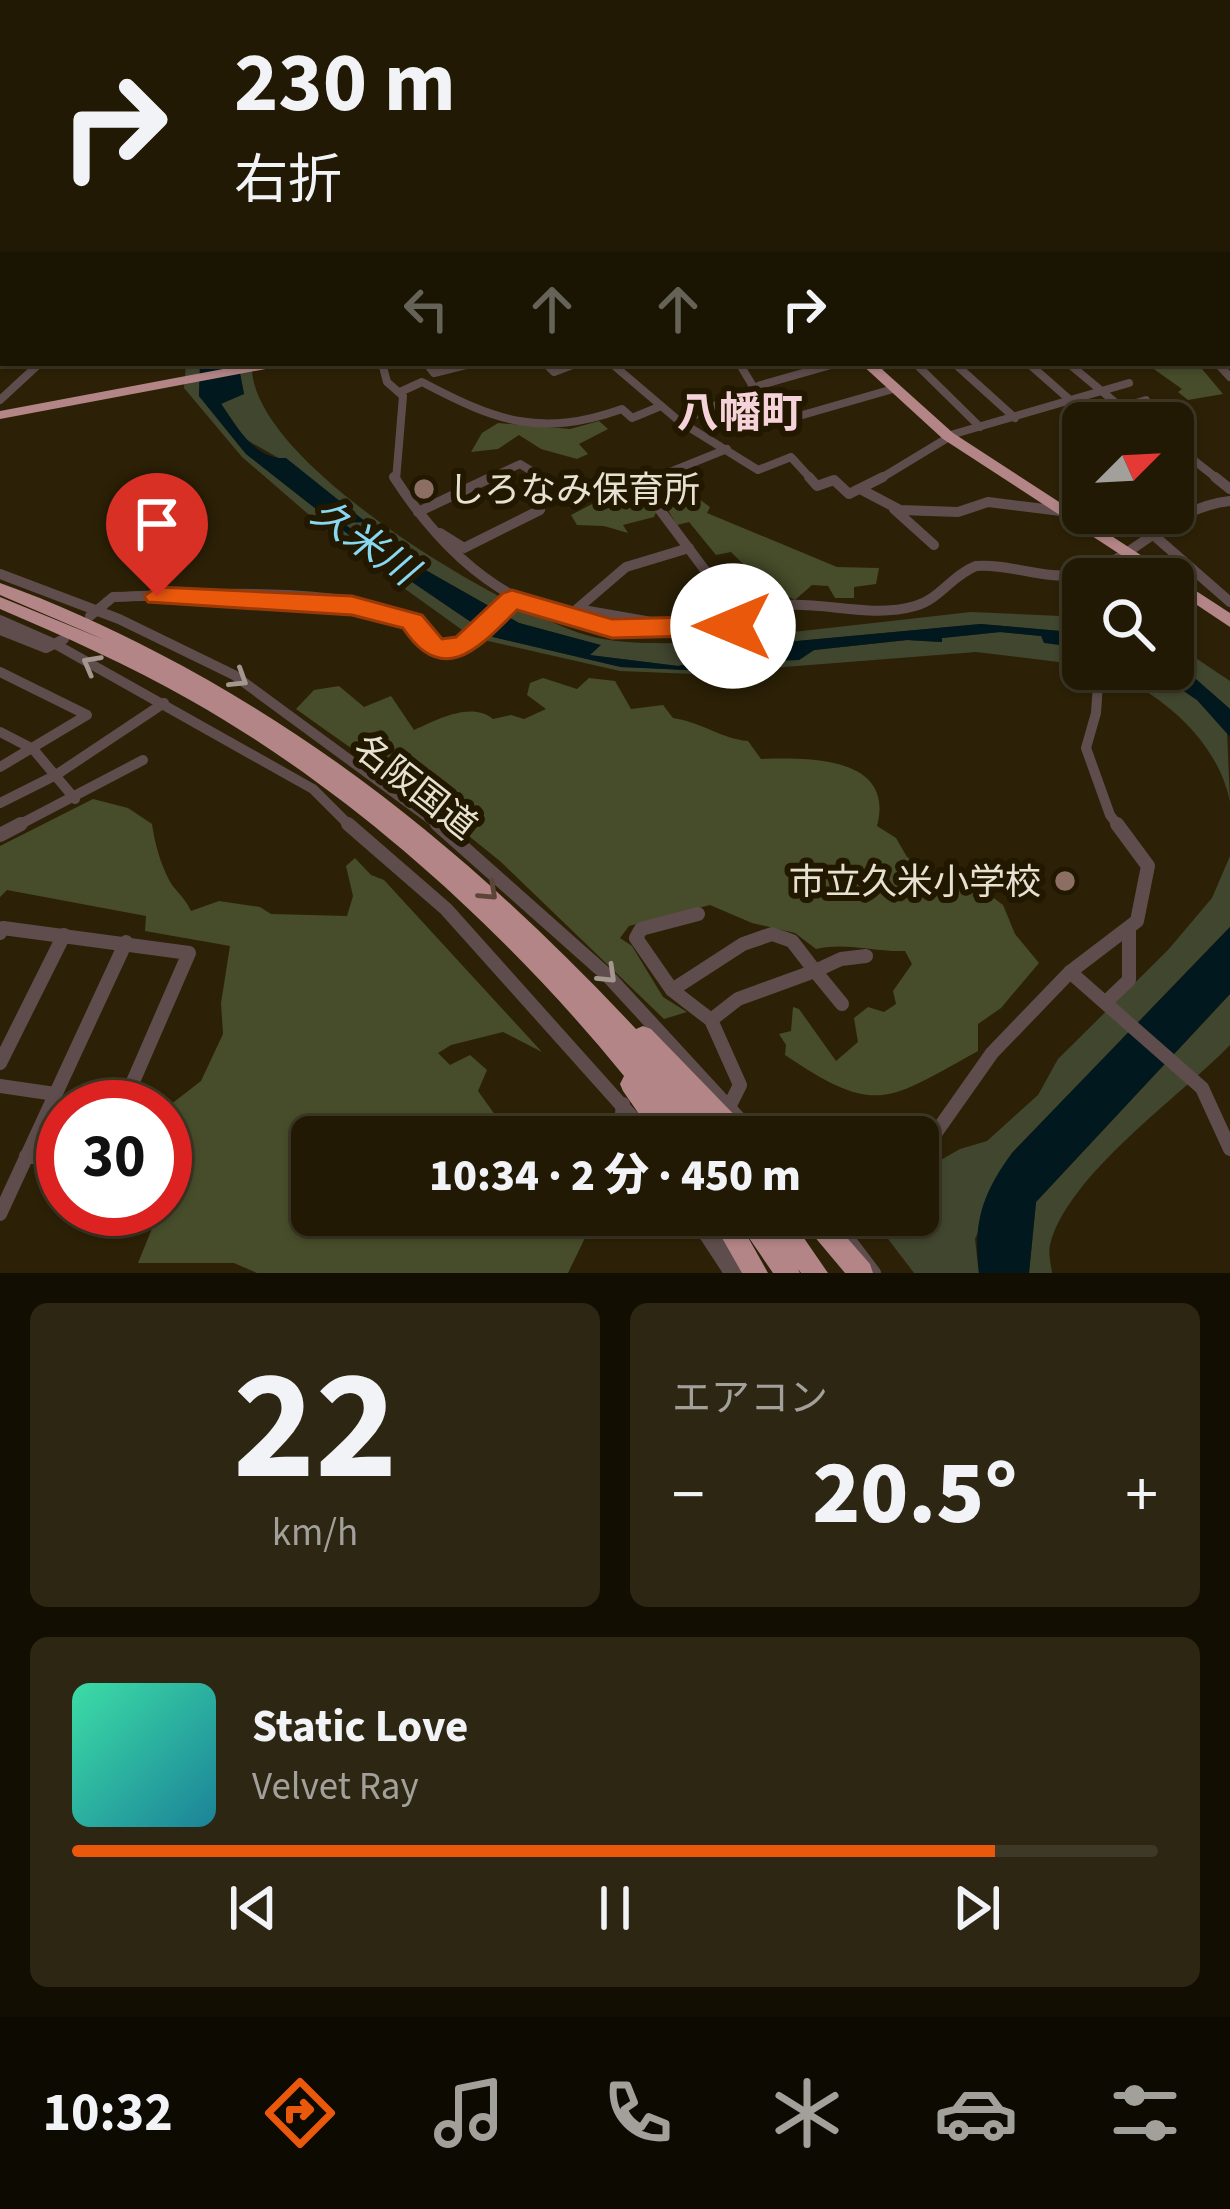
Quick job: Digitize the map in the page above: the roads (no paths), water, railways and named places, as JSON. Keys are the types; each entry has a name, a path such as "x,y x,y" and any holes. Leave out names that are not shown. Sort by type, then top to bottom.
{"highway":[{"path":"8,413 259,366"},
{"path":"869,366 948,436 1062,508"},
{"path":"1102,534 1139,558"},
{"name":"名阪国道","path":"0,588 216,689 299,742 435,844 576,975 697,1116"},
{"path":"1194,596 1230,621"},
{"name":"名阪国道","path":"0,603 151,671 255,731 352,800 451,882 558,988 669,1116"},
{"path":"451,882 598,1044 653,1116"},
{"path":"576,975 721,1116"},
{"path":"734,1236 756,1273"},
{"path":"761,1236 788,1273"},
{"path":"789,1236 816,1273"},
{"path":"829,1236 861,1273"}],"street":[{"path":"8,413 0,400 37,366"},
{"path":"383,366 387,382 400,392 404,403 394,477 470,572 508,604 612,628 735,625 773,607 926,603 958,574 982,565 1062,574"},
{"path":"428,366 434,373 462,366"},
{"path":"614,366 679,421 754,388 828,366"},
{"path":"741,366 754,388 799,416 893,388"},
{"path":"917,366 980,427"},
{"path":"957,366 1015,418"},
{"path":"1031,366 1068,400"},
{"path":"1072,366 1115,402"},
{"path":"400,392 422,382 490,418 571,426 622,409 632,418 661,406"},
{"path":"684,420 758,470 791,458 817,486 834,480 849,494 948,436 1129,383"},
{"path":"1139,402 1146,400"},
{"path":"727,449 648,480 660,510 735,625 746,672"},
{"path":"418,512 520,464 543,478"},
{"path":"1194,464 1227,496 1194,511"},
{"path":"862,490 894,509 934,545"},
{"path":"894,509 958,512 988,502 1062,511"},
{"path":"437,532 464,548 539,510"},
{"path":"1110,558 1147,534"},
{"path":"1153,534 1230,602"},
{"path":"666,625 577,610 626,567 689,548"},
{"path":"0,574 238,677 388,782 554,923 644,1010 739,1116"},
{"path":"93,612 113,597 266,598 352,605 418,625 428,645 442,649 464,646 508,604"},
{"path":"0,620 60,642 313,789 446,909 633,1116"},
{"path":"0,630 46,647 60,642"},
{"path":"0,672 87,715 0,766"},
{"path":"939,1128 992,1052 1070,972 1137,921 1148,866 1109,814 1086,748 1098,690"},
{"path":"0,803 56,775 164,703"},
{"path":"0,732 33,749 75,799"},
{"path":"0,835 143,760"},
{"path":"698,914 640,929 636,938 672,990 711,1020 739,1076 738,1096 730,1105"},
{"path":"0,933 3,928 189,952 134,1080"},
{"path":"1111,1004 1130,980 1129,930"},
{"path":"672,990 747,941 773,932 786,935 842,1004"},
{"path":"0,1063 64,935"},
{"path":"62,1080 126,942"},
{"path":"711,1020 738,999 841,959 866,956"},
{"path":"1070,972 1202,1088 1230,1149"},
{"path":"0,1086 36,1091"},
{"path":"623,1103 623,1116"},
{"path":"0,1214 36,1135"},
{"path":"26,1156 36,1157"},
{"path":"709,1236 735,1273"},
{"path":"715,1236 735,1273"},
{"path":"846,1236 874,1273"}],"water":[{"name":"久米川","path":"200,366 239,366 244,394 221,404 256,448 286,458 366,522 343,523 392,558 406,559 519,623 601,645 590,655 678,666 688,664 691,655 721,648 981,624 1062,631 1062,645 1044,643 1041,636 1000,632 942,638 942,642 907,640 814,650 799,660 716,662 687,670 621,667 493,637 390,567 246,454 199,396"},
{"path":"1194,677 1230,709 1230,737 1182,690 1194,690"},
{"path":"1230,927 1230,994 1036,1202 1029,1273 979,1273 977,1238 982,1209 1012,1153"}],"place":[{"name":"しろなみ保育所","path":"424,489"},
{"name":"市立久米小学校","path":"1065,881"}],"district":[{"name":"八幡町","path":"740,412"}]}
